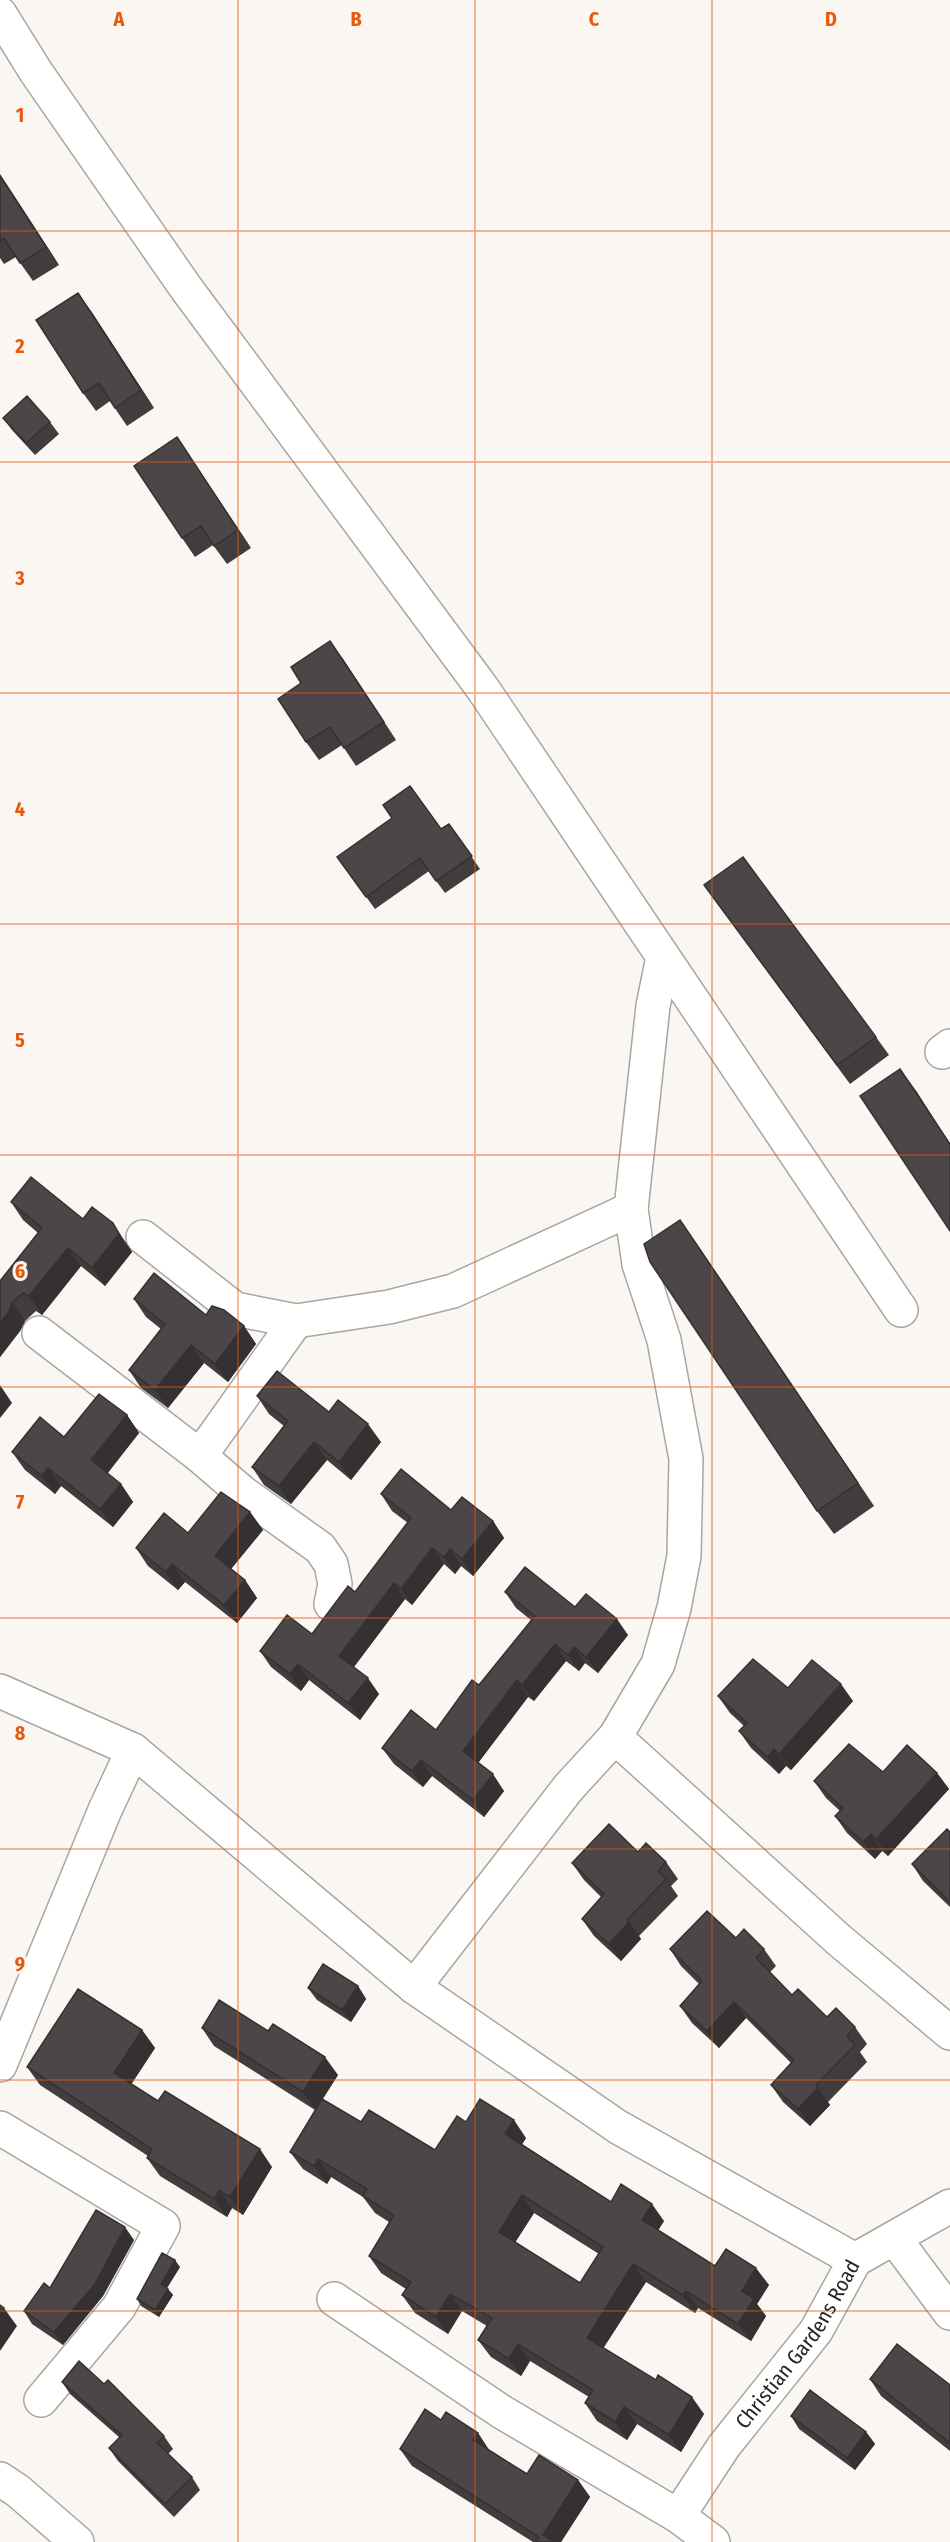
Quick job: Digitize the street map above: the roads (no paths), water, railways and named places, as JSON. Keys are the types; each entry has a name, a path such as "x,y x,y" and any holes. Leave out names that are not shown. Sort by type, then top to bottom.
{"street":[{"path":"0,14 36,72 186,288 483,689 901,1310"},
{"path":"414,1987 568,1787 615,1737 658,1664 674,1608 684,1556 686,1459 666,1350 639,1264 631,1209 653,1006 663,957"},
{"path":"143,1237 235,1310 296,1321 389,1307 453,1291 631,1209"},
{"path":"200,1456 296,1321"},
{"path":"39,1333 200,1456 243,1493 320,1548 330,1564 334,1584 331,1605"},
{"path":"0,1691 133,1750 414,1987 618,2127 855,2260"},
{"path":"615,1737 839,1940 950,2033"},
{"path":"0,2065 105,1810 133,1750"},
{"path":"0,2128 163,2226 119,2307 41,2400"},
{"name":"Christian Gardens Road","path":"678,2516 724,2446 816,2331 855,2260 950,2206"},
{"path":"895,2239 950,2313"},
{"path":"334,2299 502,2412 678,2516 713,2542"},
{"path":"0,2479 18,2491 77,2542"}]}
